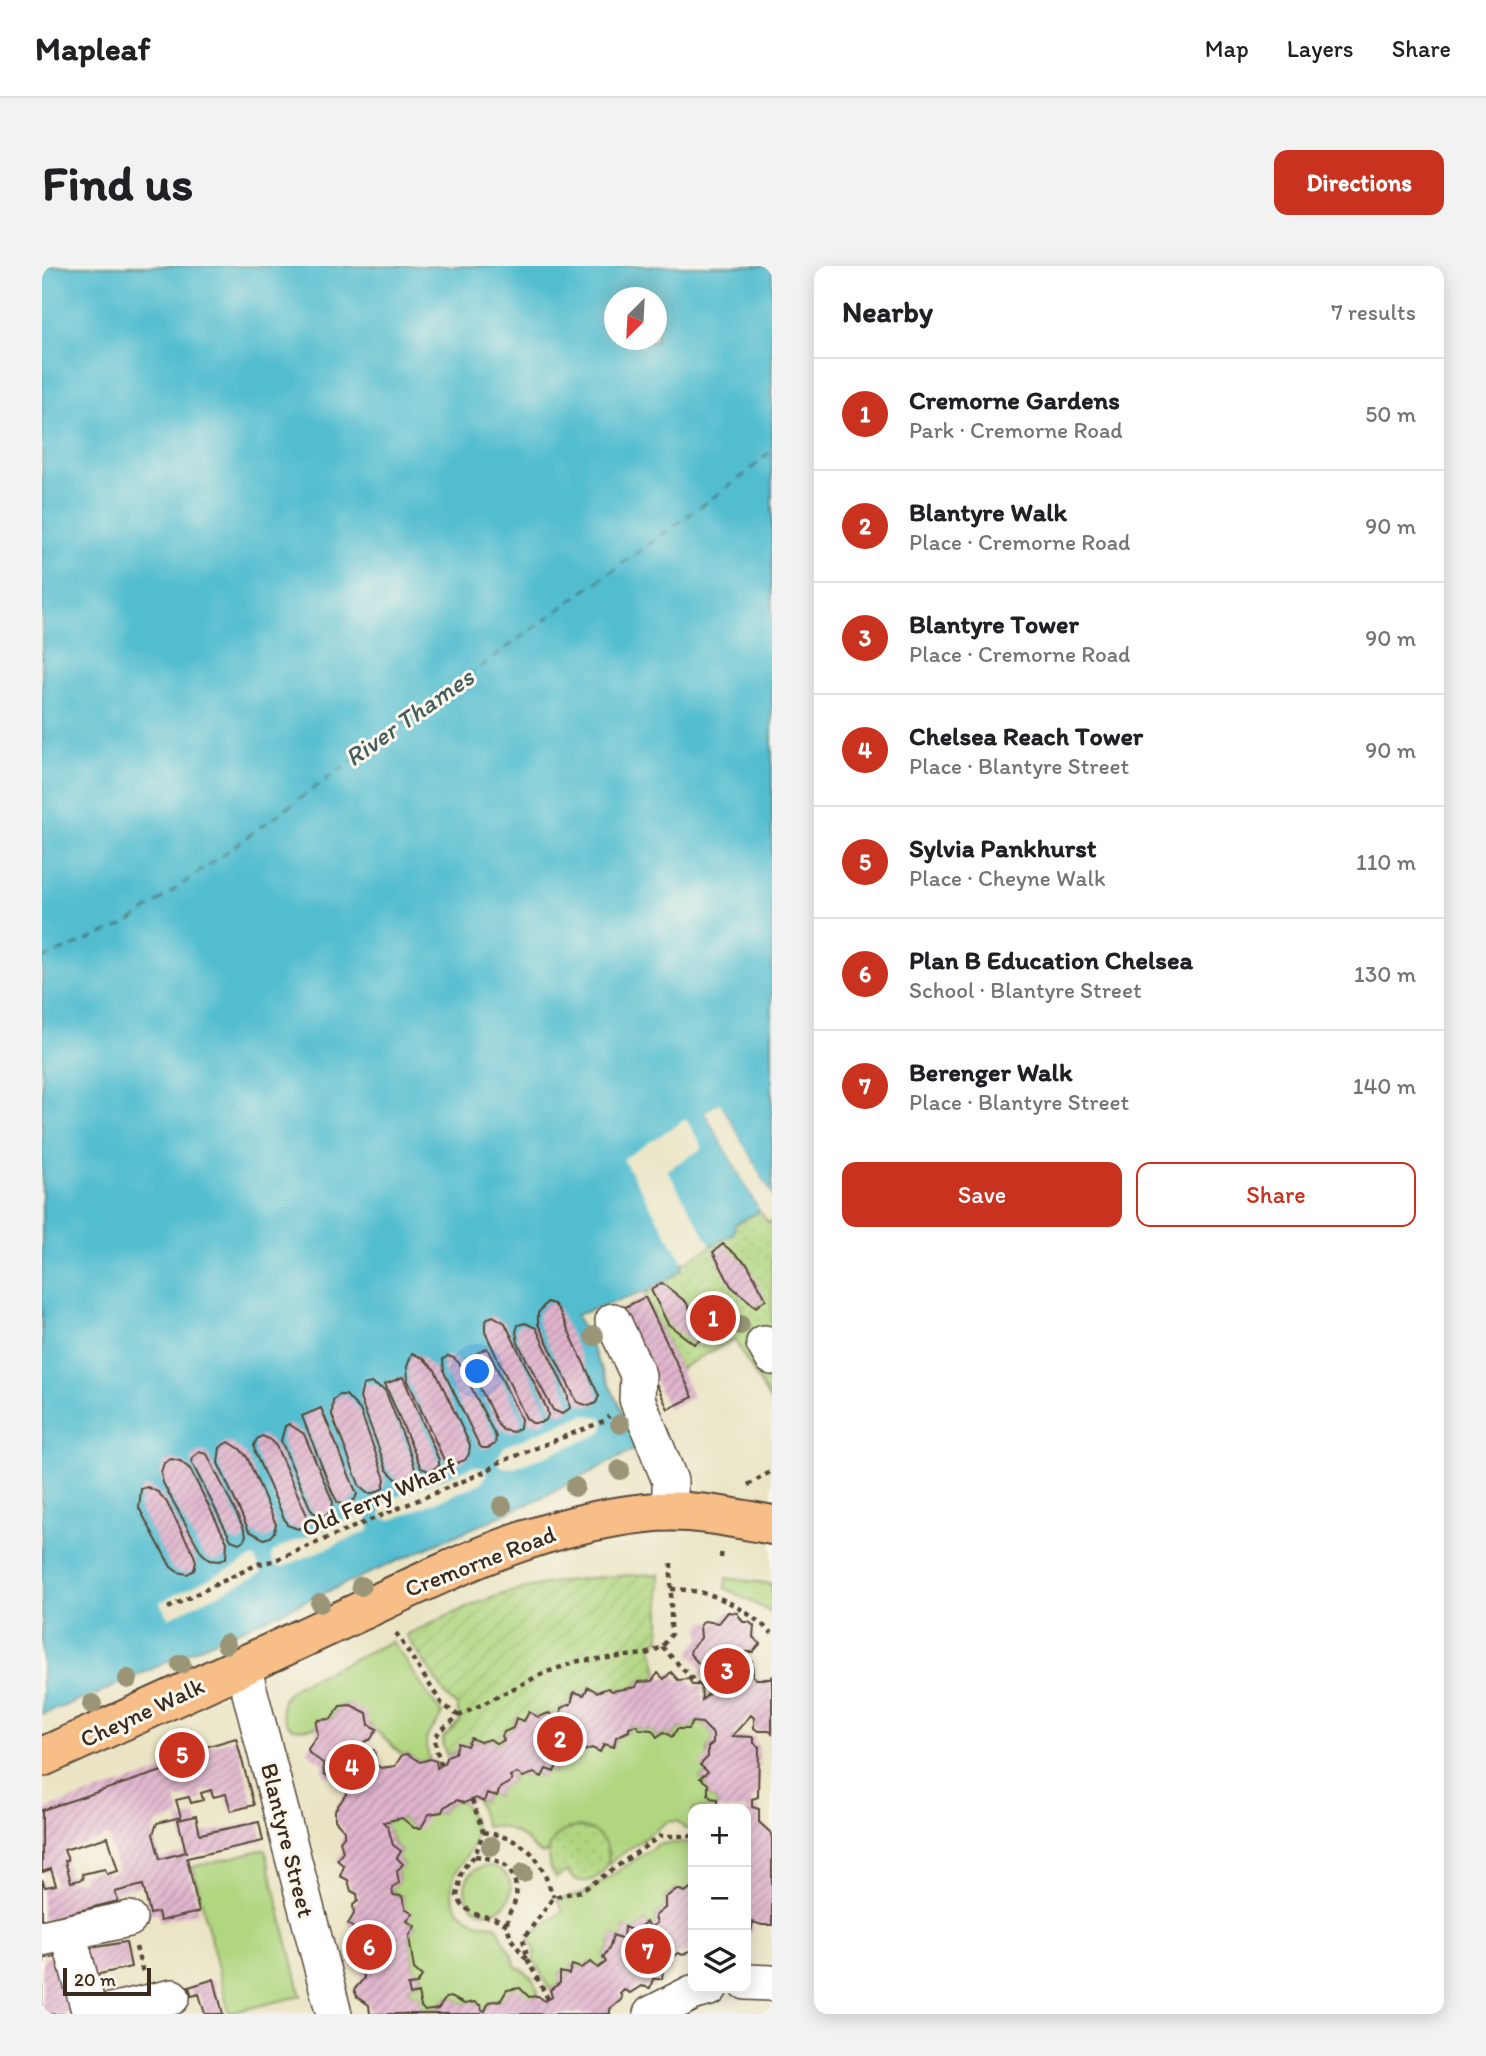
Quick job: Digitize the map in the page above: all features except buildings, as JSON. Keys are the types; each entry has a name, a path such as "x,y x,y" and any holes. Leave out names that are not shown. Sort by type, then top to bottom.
{"highway":[{"name":"Cremorne Road","path":"243,1666 442,1572 522,1540 587,1522 670,1511 706,1513 772,1525"},
{"name":"Cheyne Walk","path":"42,1757 243,1666"}],"street":[{"path":"613,1321 638,1375 637,1399 670,1480 670,1511"},
{"name":"Blantyre Street","path":"243,1666 334,2014"},
{"path":"90,2014 55,1935 129,1919"},
{"path":"751,1982 772,1983"},
{"path":"651,2014 692,1993"},
{"path":"97,2014 162,2000"}],"path":[{"name":"Old Ferry Wharf","path":"168,1608 258,1564 273,1561 487,1471 498,1463 604,1421"},
{"path":"744,1487 772,1471"},
{"path":"442,1765 435,1737 459,1716 544,1673 579,1661 646,1654 662,1647 671,1635 671,1559"},
{"path":"671,1588 720,1597 772,1633"},
{"path":"396,1633 442,1704 459,1716"},
{"path":"662,1647 698,1685"},
{"path":"472,1800 483,1832 475,1856 461,1874 457,1896 462,1905 474,1914 498,1919 506,1925"},
{"path":"483,1832 498,1834 515,1841 534,1856 554,1897"},
{"path":"528,1961 523,1939 554,1897 582,1891 660,1836 688,1836"},
{"path":"475,1856 492,1858 506,1864 513,1875 517,1891 506,1925 511,1939 528,1961 548,1999"},
{"path":"129,1919 162,2000"}],"green space":[{"path":"760,1211 768,1223 772,1221 772,1404 734,1339 679,1369 645,1297 647,1291 680,1272 683,1262 734,1233 734,1224"},
{"path":"660,1574 660,1638 652,1645 658,1673 652,1681 638,1682 636,1687 612,1691 608,1688 597,1692 588,1687 584,1695 574,1692 571,1704 561,1708 561,1716 554,1719 549,1713 538,1717 529,1713 524,1721 516,1718 513,1728 502,1736 504,1740 497,1744 490,1739 480,1742 471,1738 467,1746 447,1756 443,1738 460,1721 457,1706 448,1698 406,1635 484,1601 529,1587 585,1578"},
{"path":"726,1578 772,1584 772,1613 725,1588"},
{"path":"392,1641 443,1714 427,1738 430,1759 420,1762 407,1754 402,1755 351,1705 340,1706 331,1719 319,1720 317,1727 297,1729 287,1724 283,1717 282,1704 285,1696 294,1687"},
{"path":"693,1722 702,1723 713,1734 713,1743 708,1747 708,1772 700,1778 708,1784 708,1794 717,1799 717,1804 688,1804 688,1829 677,1821 667,1822 608,1864 609,1854 602,1839 570,1828 557,1837 549,1851 543,1854 511,1831 496,1826 486,1827 476,1798 483,1802 487,1793 497,1796 500,1788 512,1780 510,1776 517,1773 523,1777 534,1773 542,1777 546,1769 554,1772 558,1763 567,1758 568,1752 576,1749 581,1752 592,1748 600,1752 604,1744 613,1747 616,1737 636,1725 639,1729 652,1730 657,1737 664,1732 672,1737 677,1729 688,1729"},
{"path":"457,1800 464,1803 473,1822 475,1834 470,1850 453,1880 455,1904 473,1920 496,1925 515,1966 531,1978 538,1996 489,2002 485,2011 474,2002 464,2004 451,1997 446,1998 438,2009 425,2011 421,2007 418,1994 410,1995 408,1985 417,1984 422,1976 414,1969 409,1936 415,1926 407,1921 402,1896 393,1895 392,1887 399,1883 397,1871 403,1864 397,1858 401,1851 383,1822 402,1818 414,1828 429,1814 442,1812 444,1807"},
{"path":"579,1827 594,1832 603,1840 608,1854 607,1863 603,1871 590,1881 574,1878 567,1871 556,1878 549,1861 551,1845 561,1833"},
{"path":"688,1842 688,1890 685,1892 676,1889 665,1898 665,1908 655,1916 657,1923 651,1927 646,1922 634,1931 624,1927 623,1939 613,1935 609,1949 603,1956 606,1962 598,1968 591,1962 581,1968 572,1965 569,1974 560,1972 560,1983 550,1990 534,1960 535,1951 529,1935 563,1911 557,1900 583,1894 659,1844"},
{"path":"265,1849 301,1996 229,2013 193,1867"},
{"path":"488,1866 504,1873 511,1889 504,1905 488,1912 472,1905 465,1889 472,1873"}],"water":[{"name":"River Thames","path":"50,266 772,266 772,1196 720,1104 705,1112 760,1211 735,1224 734,1233 683,1262 681,1271 647,1291 576,1315 639,1447 539,1499 97,1694 42,1714 42,271"}],"pier":[{"path":"720,1103 772,1196 772,1199 769,1197 719,1108 710,1114 763,1209 762,1214 705,1112"},
{"path":"686,1119 703,1148 667,1170 711,1246 683,1262 623,1159"},
{"path":"584,1415 601,1417 604,1427 600,1434 514,1468 502,1467 498,1463 497,1458 505,1446"},
{"path":"473,1466 487,1471 481,1483 392,1520 381,1515 382,1506 388,1500"},
{"path":"357,1516 364,1516 369,1520 368,1531 283,1567 276,1566 273,1561 273,1552 281,1547"},
{"path":"254,1557 262,1573 168,1618 160,1602"}],"ferry route":[{"path":"42,959 129,923 748,472 772,450"}],"place":[{"name":"Cremorne Gardens","path":"713,1318"},
{"name":"Blantyre Tower","path":"727,1671"},
{"name":"Blantyre Walk","path":"560,1739"},
{"name":"Sylvia Pankhurst","path":"182,1755"},
{"name":"Chelsea Reach Tower","path":"352,1767"},
{"name":"Plan B Education Chelsea","path":"369,1947"},
{"name":"Berenger Walk","path":"648,1951"}]}
